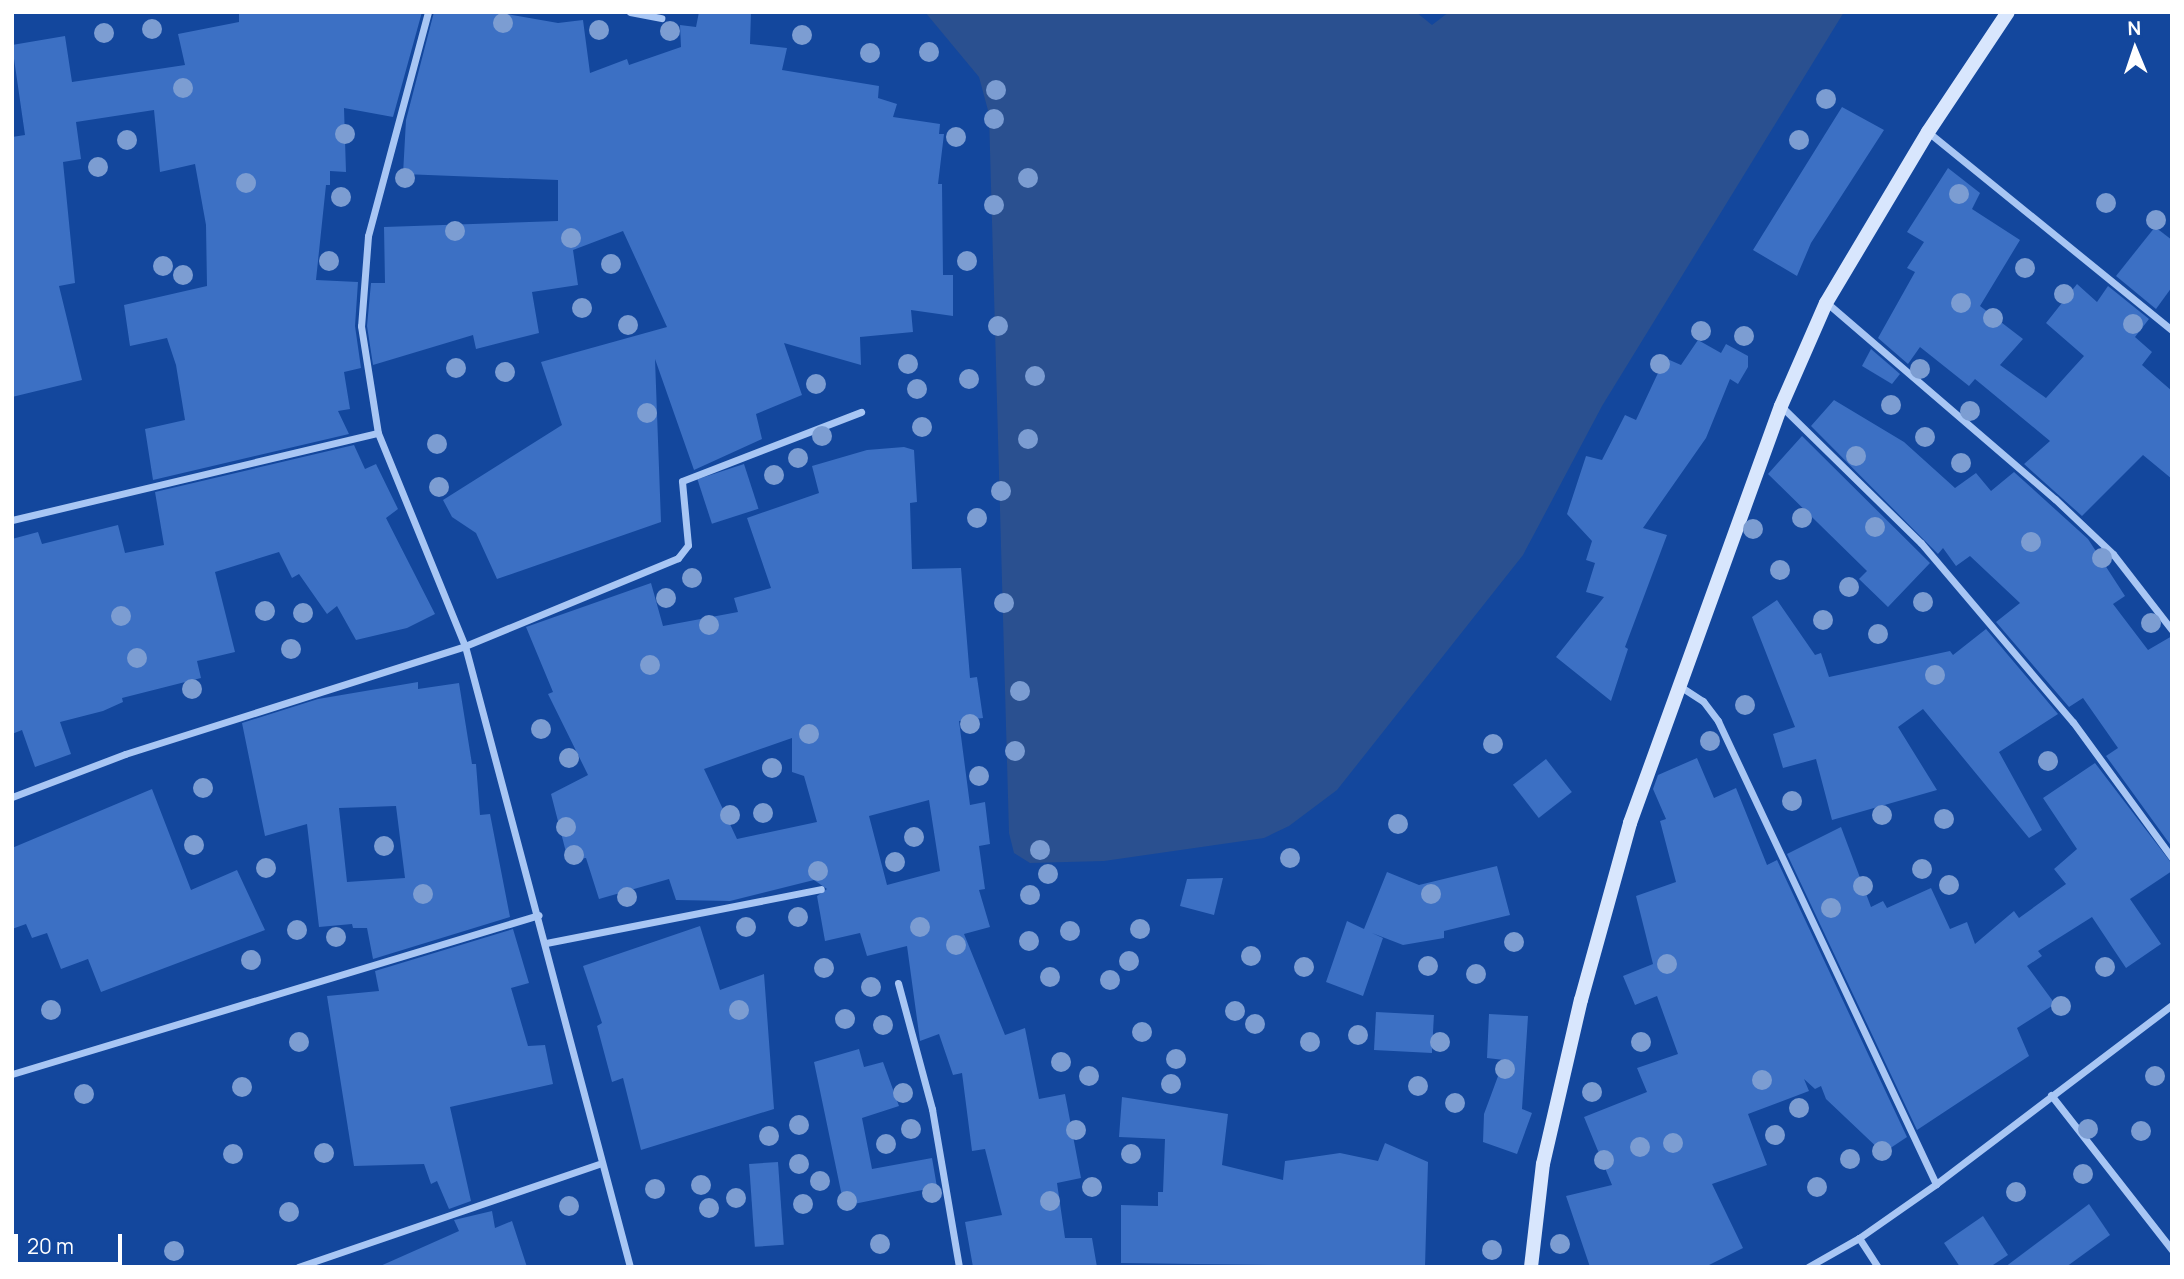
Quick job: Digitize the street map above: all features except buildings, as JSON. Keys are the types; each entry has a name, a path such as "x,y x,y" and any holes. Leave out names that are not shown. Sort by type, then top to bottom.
{"main road":[{"path":"1531,1267 1543,1164 1581,1000 1630,824 1781,406 1826,303 1928,132 2008,12"}],"street":[{"path":"428,12 368,236 361,326 378,433 465,646 539,915 599,1164 629,1267"},
{"path":"630,12 661,18"},
{"path":"1928,132 2172,330"},
{"path":"1826,303 2056,499 2113,554 2172,630"},
{"path":"1781,406 1870,489 1930,553 2073,722 2172,858"},
{"path":"12,797 125,754 465,646 682,556 688,545 680,491 682,481 861,412"},
{"path":"12,520 378,433"},
{"path":"1678,685 1703,701 1717,721 1936,1184"},
{"path":"546,943 821,889"},
{"path":"12,1074 539,915"},
{"path":"898,983 935,1120 959,1267"},
{"path":"1808,1267 1859,1238 1936,1184 2172,1005"},
{"path":"2051,1095 2172,1250"},
{"path":"298,1267 599,1164"},
{"path":"1859,1238 1878,1267"}],"water":[{"path":"925,12 1416,12 1432,25 1449,12 1844,12 1602,406 1523,555 1337,790 1289,826 1264,838 1104,861 1030,863 1014,853 1009,833 989,114 979,77"}]}
